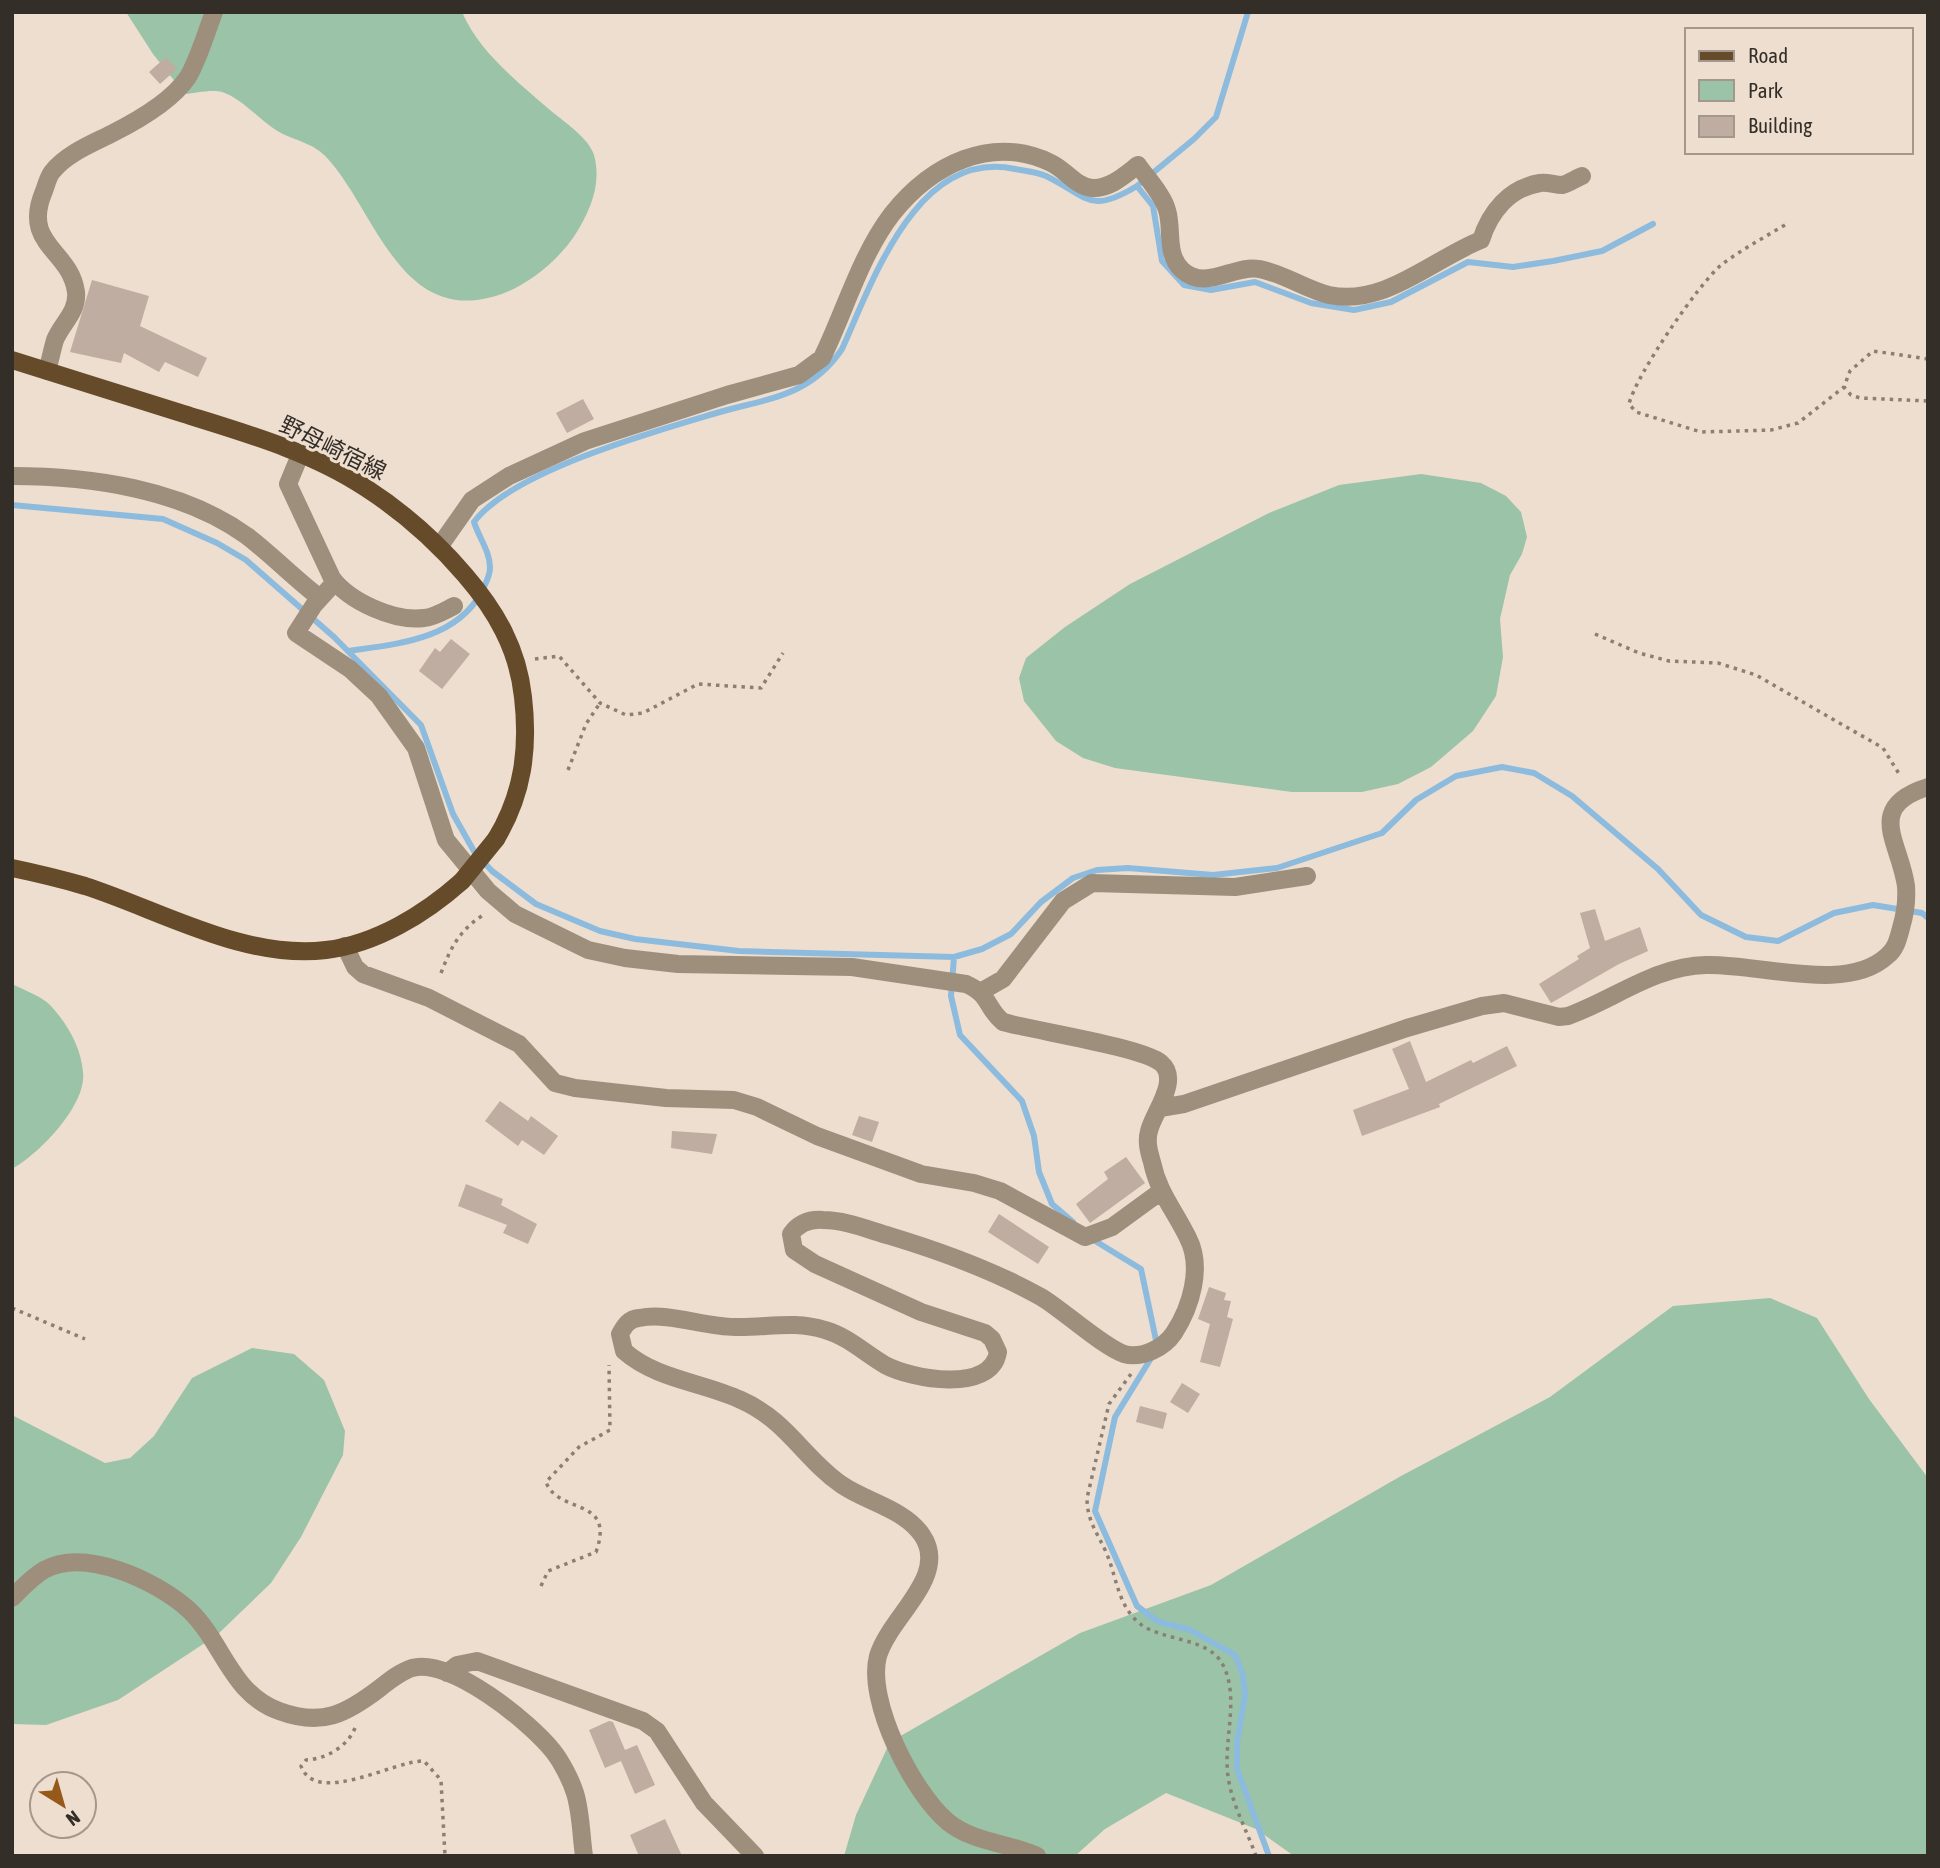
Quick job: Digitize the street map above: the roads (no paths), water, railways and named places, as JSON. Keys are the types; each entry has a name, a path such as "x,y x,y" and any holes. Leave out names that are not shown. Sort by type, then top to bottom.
{"main road":[{"name":"野母崎宿線","path":"12,360 238,430 300,455 364,486 416,524 473,584 487,602 510,643 522,683 527,751 514,806 496,839 463,881 405,923 345,946 324,950 272,948 227,937 85,886 12,867"}],"street":[{"path":"47,371 56,337 68,323 76,301 76,289 68,274 40,235 37,218 40,200 52,172 76,152 125,127 172,94 187,77 214,12"},
{"path":"439,547 472,500 509,476 585,441 727,395 778,383 811,368 822,358 876,237 916,189 959,159 1008,151 1029,154 1054,164 1082,186 1094,188 1103,187 1138,165 1167,210 1167,233 1177,263 1183,271 1200,278 1218,278 1243,270 1259,269 1332,295 1389,289 1452,251 1481,240 1489,216 1514,192 1541,183 1562,185 1582,176"},
{"path":"300,455 289,484 340,589 373,606 411,619 436,615 454,606"},
{"path":"12,476 66,477 157,495 203,512 247,537 317,601"},
{"path":"335,582 317,601 296,633 349,669 379,696 403,728 416,748 446,840 456,855 515,914 588,950 625,958 678,964 852,967 940,979 974,988 1003,979 1063,901 1092,883 1234,887 1307,876"},
{"path":"1160,1108 1184,1104 1407,1028 1482,1006 1504,1003 1559,1017 1568,1016 1652,976 1679,967 1707,965 1843,976 1860,972 1890,954 1896,945 1904,912 1906,885 1891,839 1892,813 1896,804 1910,793 1928,787"},
{"path":"345,946 355,967 363,974 429,998 519,1044 555,1083 575,1088 666,1098 734,1100 757,1107 817,1136 921,1174 974,1183 1000,1191 1092,1236 1160,1192"},
{"path":"974,988 1003,1022 1129,1050 1160,1062 1168,1075 1160,1108 1149,1130 1148,1144 1160,1192 1190,1241 1194,1282 1191,1301 1172,1336 1148,1353 1123,1354 1043,1298 982,1266 864,1228 825,1220 803,1223 796,1227 792,1234 794,1250 815,1264 921,1312 985,1333 992,1339 998,1352 992,1368 972,1378 947,1379 904,1372 886,1366 829,1331 795,1324 735,1327 650,1317 636,1318 625,1324 620,1334 620,1343 632,1358 652,1369 738,1398 764,1411 839,1483 894,1511 919,1531 932,1556 929,1572 887,1637 875,1671 887,1725 908,1769 948,1822 962,1831 1037,1856"},
{"path":"12,1598 45,1569 77,1561 119,1569 189,1611 227,1667 250,1694 276,1710 297,1716 324,1719 350,1710 393,1677 413,1668 434,1668 468,1682 531,1727 555,1753 575,1792 584,1856"},
{"path":"447,1673 457,1665 477,1661 643,1721 657,1731 704,1803 755,1856"}],"waterway":[{"path":"1137,186 1216,117 1248,12"},
{"path":"348,651 423,637 456,621 470,609 481,593 490,568 486,550 474,522 492,504 518,487 584,456 655,431 785,394 815,378 842,349 868,289 903,226 925,199 951,179 981,168 1015,169 1039,174 1081,196 1098,201 1109,200 1137,186 1153,206 1162,261 1184,285 1211,290 1255,282 1311,303 1354,310 1391,302 1468,262 1513,267 1602,251 1653,224"},
{"path":"12,505 163,519 217,543 246,560 334,637 421,725 453,814 475,853 492,871 536,904 600,931 635,939 739,951 954,957 982,949 1011,934 1041,902 1073,878 1097,870 1128,868 1213,875 1277,868 1382,833 1416,800 1456,776 1502,767 1534,773 1572,796 1658,869 1701,915 1746,937 1778,941 1834,913 1873,905 1922,913 1928,918"},
{"path":"954,957 951,996 960,1035 1022,1101 1034,1136 1039,1172 1052,1204 1073,1222"},
{"path":"1092,1239 1141,1269 1157,1345"},
{"path":"1153,1355 1115,1417 1095,1511 1137,1606 1157,1621 1190,1630 1235,1655 1243,1675 1245,1695 1237,1743 1237,1769 1269,1856"}]}
